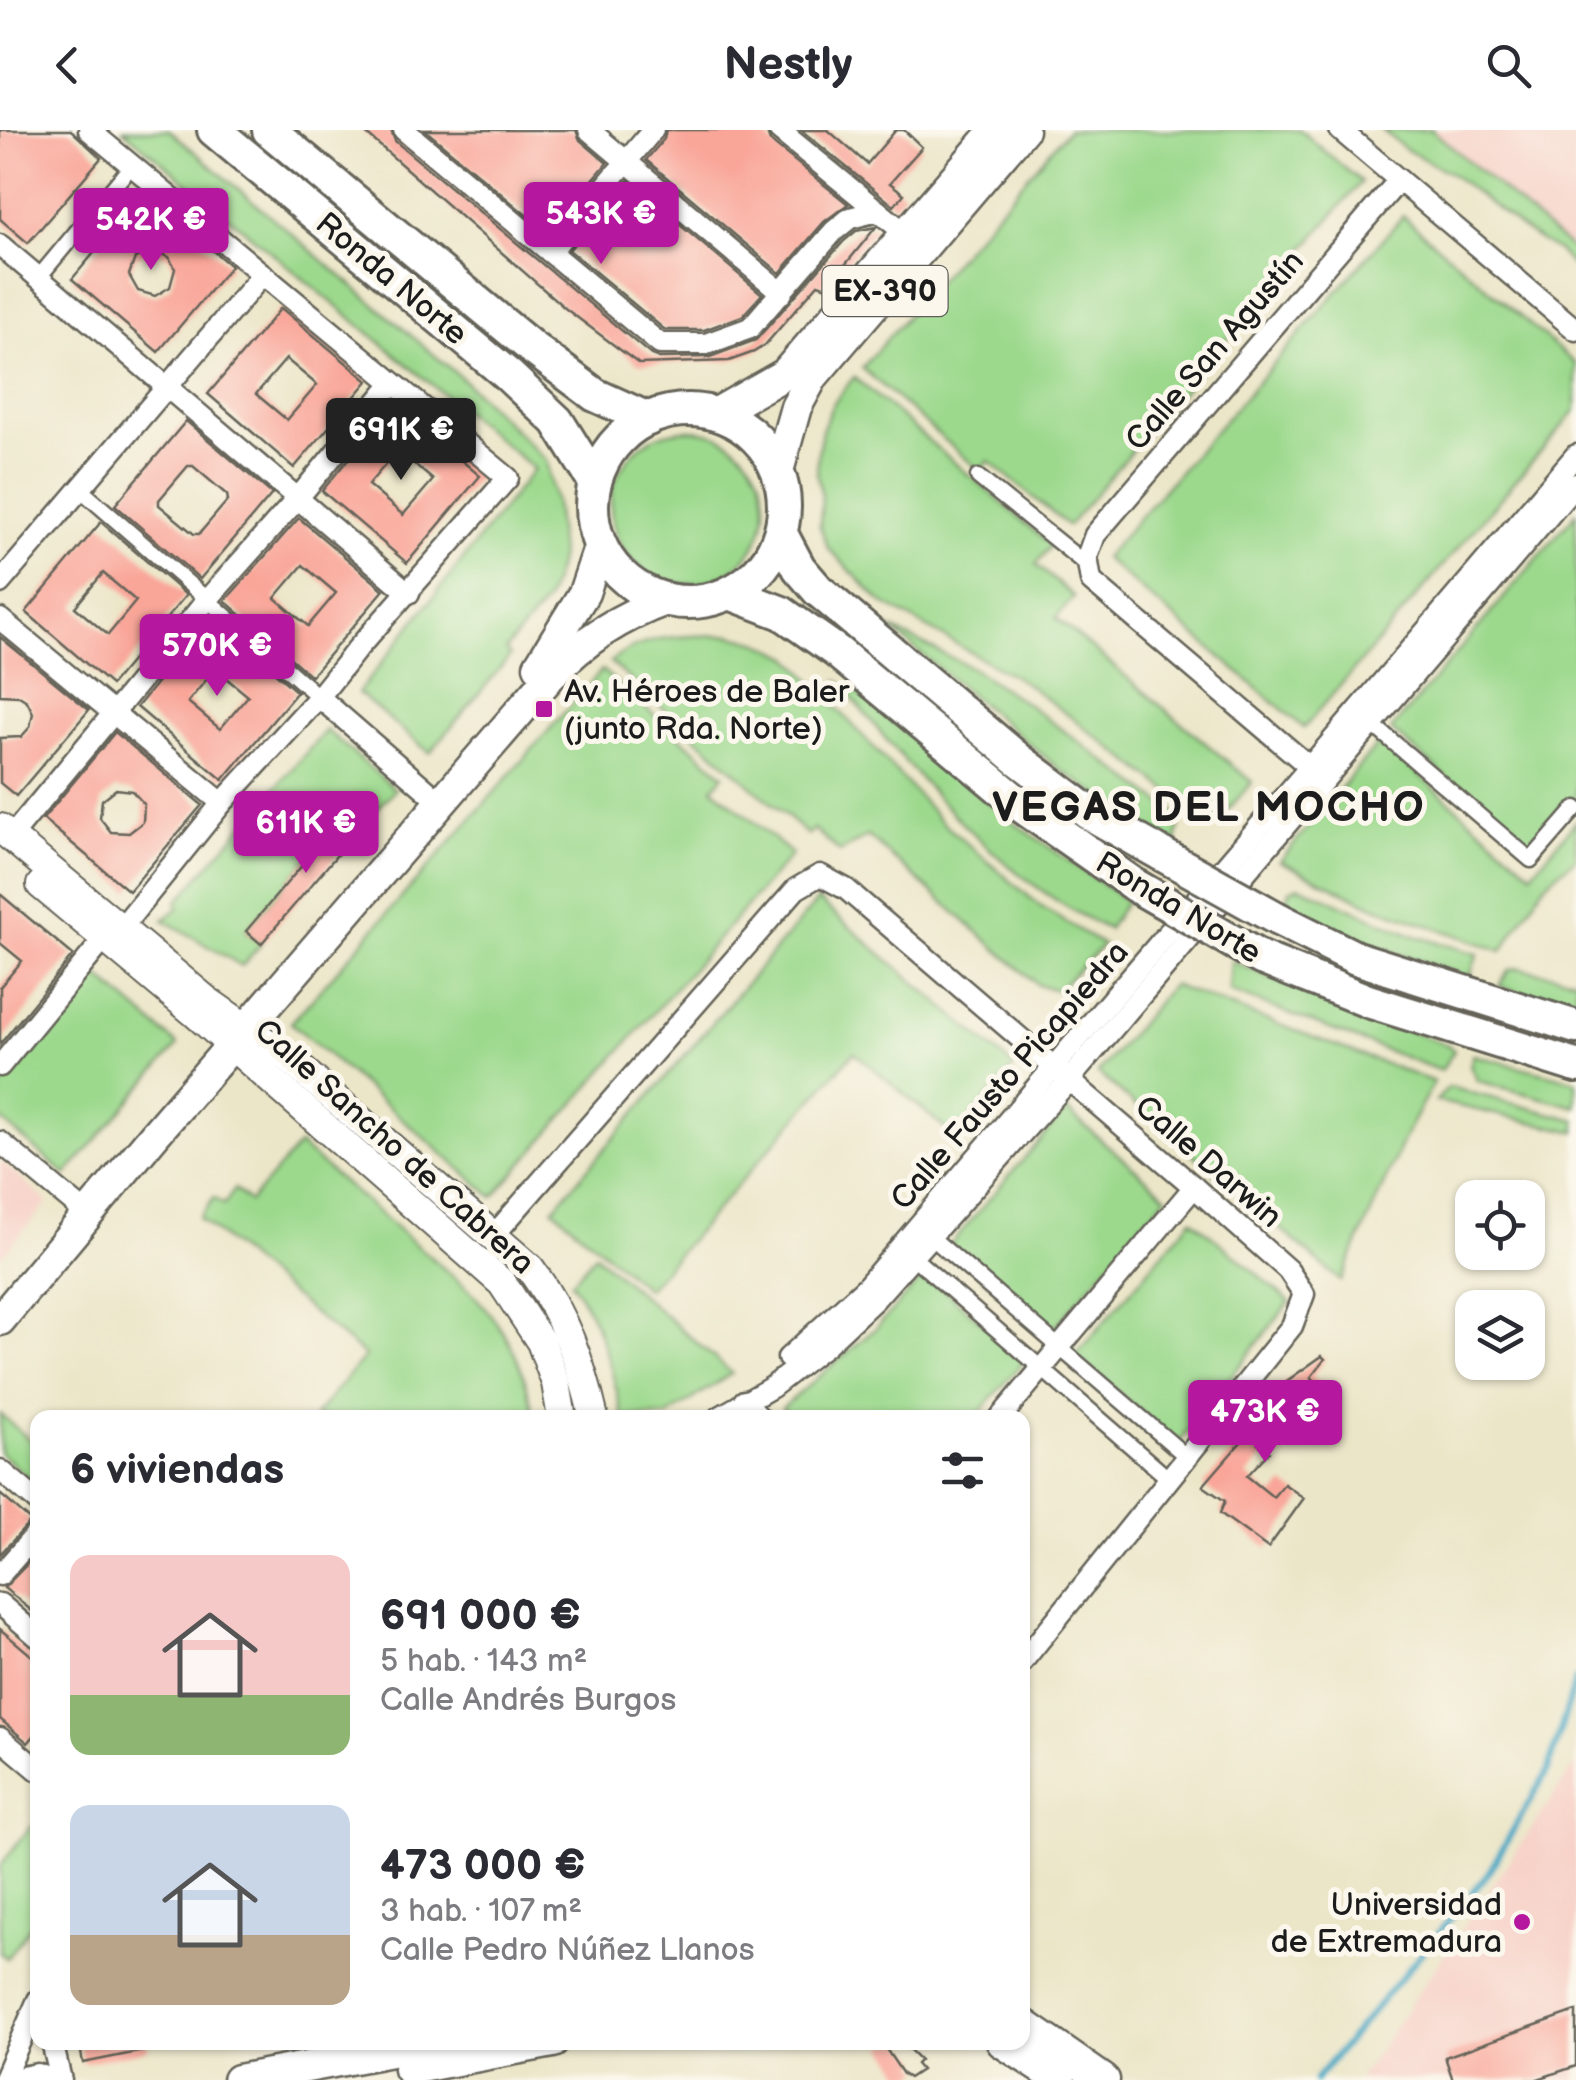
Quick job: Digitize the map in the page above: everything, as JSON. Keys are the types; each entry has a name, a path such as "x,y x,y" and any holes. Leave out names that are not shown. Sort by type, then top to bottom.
{"highway":[{"name":"Ronda Norte","path":"214,130 558,421 595,482 592,514 600,544"},
{"name":"Ronda Norte","path":"273,133 531,347 595,395 648,419"},
{"path":"595,482 606,456 625,434 648,419 693,410 716,414 742,426 764,446 778,471 785,502 781,534 770,558 752,578 730,593 699,602 666,600 638,589 616,570 600,544"},
{"name":"Ronda Norte","path":"781,534 818,590 1018,759 1091,814 1356,958 1576,1027"},
{"name":"Ronda Norte","path":"730,593 782,614 836,651 1023,807 1136,886 1261,958 1368,1001 1576,1066"}],"main road":[{"name":"EX-390","path":"716,414 785,374 996,130"},
{"name":"EX-390","path":"778,471 796,407 814,376 1023,130"},
{"path":"0,1320 542,662 584,593 600,544"},
{"path":"0,1294 566,658 590,638 635,612 666,600"},
{"path":"4,839 113,933 206,1000 234,1033"},
{"name":"Calle Sancho de Cabrera","path":"234,1033 287,1057 530,1268 551,1297 573,1341 592,1410"},
{"name":"Calle Sancho de Cabrera","path":"234,1033 502,1282 540,1342 556,1382 561,1410"},
{"path":"1030,2029 1104,2080"},
{"path":"238,2080 395,2050"},
{"path":"352,2080 511,2050"},
{"path":"1014,2050 1060,2080"}],"street":[{"path":"0,1066 222,804 319,698 508,478 89,130"},
{"path":"404,130 660,344 706,344 750,328 835,230 850,218 878,211"},
{"path":"590,130 782,293"},
{"path":"550,252 653,130"},
{"path":"779,130 906,234"},
{"path":"1340,130 1576,330"},
{"path":"39,277 130,166"},
{"name":"Calle San Agustín","path":"1088,566 1095,535 1399,180"},
{"path":"835,230 846,201 844,186"},
{"path":"0,246 409,593"},
{"path":"0,584 263,274"},
{"path":"4,839 393,383"},
{"name":"Calle Fausto Picapiedra","path":"730,1410 772,1387 826,1345 913,1258 1062,1074 1318,774 1576,455"},
{"path":"978,476 1088,566 1091,581 1318,774"},
{"path":"80,490 431,794"},
{"name":"Calle Fausto Picapiedra","path":"1318,774 1372,724 1573,493"},
{"path":"0,618 222,804"},
{"path":"1372,724 1531,860 1576,808"},
{"name":"Calle Darwin","path":"495,1234 796,889 820,876 846,889 1194,1187 1288,1270 1304,1294 1292,1326 1187,1457"},
{"name":"Calle Fausto Picapiedra","path":"744,1400 866,1287 1062,1074"},
{"path":"0,1142 76,1205"},
{"path":"1007,1410 1194,1187"},
{"path":"931,1237 1187,1457 1030,1652"},
{"path":"913,1258 1169,1479"},
{"path":"744,1400 753,1410"},
{"path":"0,1470 30,1495"},
{"path":"0,1575 30,1541"},
{"path":"0,1604 30,1630"},
{"path":"0,1738 30,1758"},
{"path":"6,2080 30,2020"},
{"path":"6,2080 37,2074 58,2080 53,2050"}],"shaded area":[{"path":"1432,130 1576,130 1576,253"},
{"path":"0,1161 48,1202 0,1258"},
{"name":"Universidad de Extremadura","path":"1576,1764 1576,2080 1358,2080"}],"green space":[{"path":"123,130 169,130 459,376 546,460 560,554 546,601 505,650 510,656 430,753 358,693 534,469"},
{"path":"1068,130 1300,130 1361,182 1068,526 989,461 980,471 862,368"},
{"path":"1382,130 1432,130 1576,253 1576,269 1559,252 1450,173 1405,149"},
{"path":"1403,216 1576,364 1576,410 1304,728 1104,558"},
{"path":"854,377 1051,545 1036,565 1074,597 1056,618 1252,782 1219,821 1191,808 1027,684 880,601 828,548 820,526 818,453 833,404"},
{"path":"688,430 717,436 742,453 759,478 765,507 759,536 742,561 717,578 688,584 659,578 634,561 617,536 611,507 617,478 634,453 659,436"},
{"path":"1576,513 1576,796 1531,849 1391,730"},
{"path":"890,628 972,668 1181,817 1175,847 1058,768"},
{"path":"730,635 790,657 944,824 1040,906 1103,945 1057,990 1038,985 868,836 840,852 814,829 808,835 610,662 653,641"},
{"path":"602,670 724,775 713,788 792,854 493,1197 291,1023"},
{"path":"837,680 861,695 1005,816 1126,901 1108,929 1067,907 993,852 927,786"},
{"path":"326,730 395,789 367,820 351,808 246,931 261,944 242,966 164,920"},
{"path":"1380,741 1532,873 1576,821 1576,858 1545,884 1502,951 1376,907 1280,861"},
{"path":"1299,886 1412,935 1478,954 1469,978 1387,950 1284,907 1290,890"},
{"path":"818,900 1014,1067 954,1136 854,1052 647,1289 553,1209"},
{"path":"1231,961 1448,1045 1454,1051 1441,1071 1229,991"},
{"path":"1518,968 1576,979 1576,1009 1499,986 1509,970"},
{"path":"96,974 178,1045 66,1175 0,1119 0,1085"},
{"path":"1172,985 1434,1082 1406,1134 1341,1281 1098,1073"},
{"path":"1473,1055 1576,1081 1576,1107 1478,1081 1470,1066"},
{"path":"1449,1087 1576,1120 1576,1132 1436,1101"},
{"path":"1066,1110 1167,1196 1049,1334 948,1247"},
{"path":"299,1145 484,1306 513,1349 533,1410 320,1410 365,1356 199,1218 214,1198 224,1205 235,1189 249,1202"},
{"path":"1192,1219 1290,1302 1178,1444 1075,1356"},
{"path":"595,1255 732,1373 676,1410 621,1410 598,1330 571,1282"},
{"path":"926,1274 1025,1360 982,1410 782,1408 875,1329"},
{"path":"0,1414 30,1440 30,1479 0,1453"},
{"path":"30,1827 30,1927 7,1958 0,1953 0,1866"}],"building":[{"path":"0,130 71,130 101,158 28,243 0,219"},
{"path":"362,130 391,130 395,141 659,358 710,357 756,340 844,241 856,231 876,227 827,287 818,284 765,345 754,352 729,361 639,364 566,309"},
{"path":"425,130 576,130 580,140 607,163 548,233"},
{"path":"666,130 766,130 770,141 848,204 824,222 780,273 646,160 664,139"},
{"path":"801,130 828,130 867,164 896,130 904,130 922,147 890,183 904,194 894,206"},
{"path":"628,181 762,294 742,316 704,330 665,330 569,250"},
{"path":"144,194 231,266 158,352 72,279","holes":["152,250 169,257 175,269 170,287 155,296 138,291 129,275 135,258"]},
{"path":"281,308 368,381 294,468 208,394","holes":["286,359 317,385 287,420 256,394"]},
{"path":"394,404 480,476 407,563 322,491","holes":["398,450 433,480 403,515 368,485"]},
{"path":"186,421 272,494 200,579 115,505","holes":["188,466 193,466 228,500 199,534 159,505"]},
{"path":"299,518 384,590 311,676 225,601","holes":["303,565 336,593 308,626 275,598"]},
{"path":"101,522 186,595 111,685 26,612","holes":["103,573 136,601 108,635 75,607"]},
{"path":"211,617 297,692 223,780 137,707","holes":["215,669 248,696 220,729 188,702"]},
{"path":"0,637 89,710 16,796 0,783 0,738 21,737 30,727 33,713 19,696 0,695"},
{"path":"115,732 202,805 129,891 43,819","holes":["116,789 132,791 144,804 143,822 129,833 111,832 100,818 102,800"]},
{"path":"351,808 366,821 261,944 246,931"},
{"path":"0,894 73,955 0,1044 0,987 22,961 0,943"},
{"path":"1322,1356 1325,1359 1311,1377 1339,1401 1330,1417 1299,1392 1258,1444 1269,1452 1247,1476 1273,1497 1284,1484 1304,1498 1268,1548 1220,1513 1225,1501 1203,1486 1247,1435 1284,1383"},
{"path":"0,1494 30,1522 0,1554"},
{"path":"30,1561 30,1609 4,1588"},
{"path":"0,1629 30,1654 30,1741 28,1743 0,1719"},
{"path":"1576,2011 1576,2066 1535,2080 1453,2080 1445,2057"},
{"path":"81,2050 148,2050 83,2063"},
{"path":"887,2050 910,2050 920,2060 916,2064 921,2070 909,2078"}],"waterway":[{"path":"1315,2080 1487,1875 1548,1770 1576,1679"}],"place":[{"name":"Av. Héroes de Baler (junto Rda. Norte)","path":"544,709"},
{"name":"Universidad de Extremadura","path":"1522,1922"}],"district":[{"name":"VEGAS DEL MOCHO","path":"1209,806"}]}
